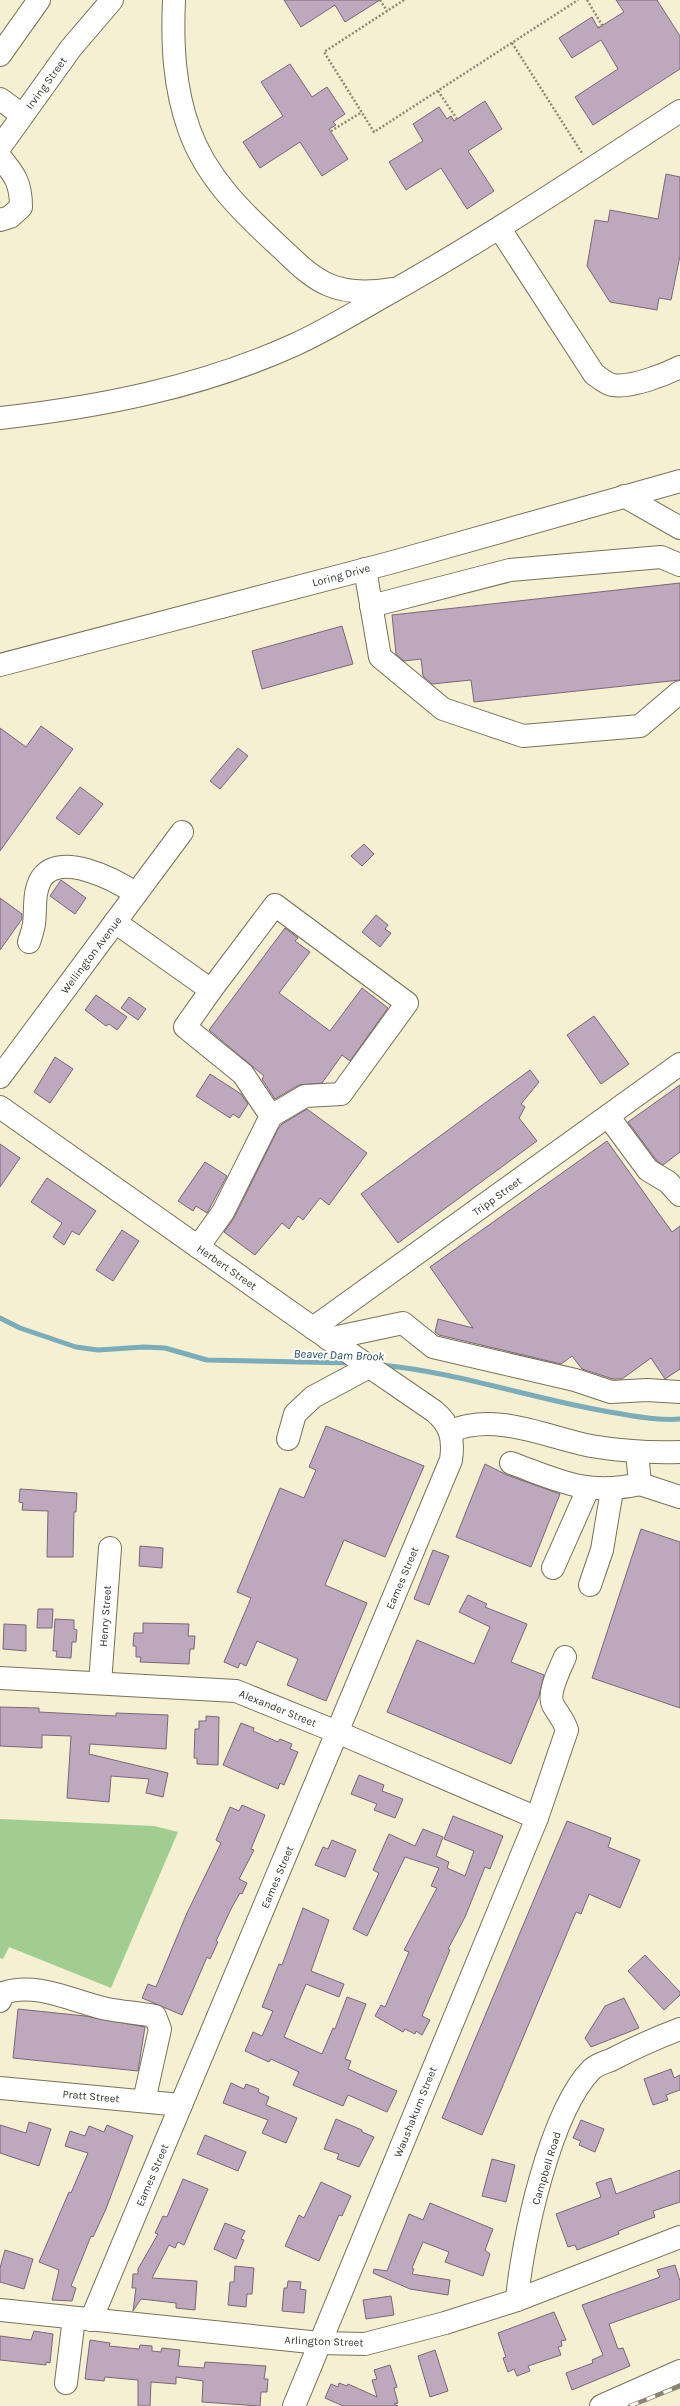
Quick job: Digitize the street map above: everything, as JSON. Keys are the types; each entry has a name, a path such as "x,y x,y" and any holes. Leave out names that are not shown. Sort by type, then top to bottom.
{"street":[{"path":"0,55 39,0"},
{"path":"93,20 103,0"},
{"path":"93,20 112,0"},
{"path":"174,0 172,42 175,70 189,129 198,151 219,184 241,211 315,278 330,286 371,291 391,289 406,284"},
{"name":"Irving Street","path":"0,147 93,20"},
{"path":"0,98 22,115"},
{"path":"0,418 103,404 205,378 293,346 406,284 500,229 680,111"},
{"path":"0,157 12,172 21,189 21,207 10,217 0,220"},
{"path":"500,229 594,374 613,385 652,378 680,367"},
{"name":"Loring Drive","path":"0,665 365,569 680,481"},
{"path":"624,496 680,528"},
{"path":"371,606 510,570 660,557 680,565"},
{"path":"365,569 380,657 443,709 523,736 640,726 680,692"},
{"name":"Wellington Avenue","path":"0,1077 182,832"},
{"path":"29,942 34,924 34,900 42,879 55,868 78,868 98,874 122,884 136,894"},
{"path":"198,1247 223,1212 271,1116 305,1096 341,1094 407,1003 275,905 185,1027 244,1074 271,1116"},
{"path":"115,922 211,990"},
{"name":"Tripp Street","path":"328,1338 608,1116 680,1064"},
{"name":"Herbert Street","path":"0,1107 444,1419 451,1431"},
{"path":"608,1116 648,1170 668,1182 680,1195"},
{"path":"328,1338 403,1323 433,1347 575,1380 611,1392 647,1390 680,1392"},
{"path":"288,1439 296,1414 313,1397 370,1367"},
{"path":"451,1431 470,1424 497,1424 590,1446 637,1452 680,1452"},
{"name":"Eames Street","path":"66,2383 82,2319 181,2105 451,1460 453,1444 451,1431"},
{"path":"637,1452 640,1484"},
{"path":"511,1463 566,1484 588,1489 612,1490 640,1484 680,1497"},
{"path":"553,1568 588,1489"},
{"path":"590,1585 602,1550 612,1490"},
{"name":"Henry Street","path":"100,1683 110,1548"},
{"name":"Waushakum Street","path":"294,2406 536,1818 567,1730 565,1721 552,1703 552,1692 565,1657"},
{"name":"Alexander Street","path":"0,1678 231,1690 337,1732 536,1818"},
{"path":"0,2001 3,1993 17,1988 63,1996 106,2009 155,2016 160,2029 144,2101"},
{"name":"Campbell Road","path":"517,2300 520,2270 534,2204 552,2141 576,2091 593,2069 649,2040 680,2028"},
{"name":"Pratt Street","path":"0,2088 181,2105"},
{"name":"Arlington Street","path":"0,2310 320,2343 365,2344 445,2323 517,2300 680,2237"},
{"path":"601,2406 680,2371"}],"path":[{"path":"380,0 387,11"},
{"path":"404,0 324,52 374,132 578,0"},
{"path":"587,0 602,25 598,28"},
{"path":"512,43 592,168"},
{"path":"438,91 456,119"},
{"path":"331,132 362,112"}],"green space":[{"path":"0,1819 154,1826 178,1832 111,1988 9,1947 3,1959 0,1958"}],"building":[{"path":"284,0 380,0 345,22 335,5 301,27"},
{"path":"616,0 657,0 680,36 680,69 593,125 575,97 618,69 601,40 572,58 559,38 592,17 598,28 624,12"},
{"path":"290,64 312,97 327,87 345,114 333,122 336,125 329,129 348,159 322,176 300,142 260,168 243,142 283,116 261,82"},
{"path":"485,101 502,129 468,151 494,191 467,209 441,168 406,190 389,162 423,141 413,124 439,107 447,119 451,116 454,121"},
{"path":"666,174 680,177 680,256 671,300 659,298 657,310 610,302 587,266 595,220 608,222 610,210 658,219"},
{"path":"680,583 680,680 474,702 471,680 432,684 423,676 421,659 404,661 396,654 392,615"},
{"path":"342,626 353,664 262,689 252,651"},
{"path":"41,726 73,749 0,851 0,728 26,747"},
{"path":"238,748 248,756 220,789 210,781"},
{"path":"80,787 103,804 79,835 56,818"},
{"path":"364,844 374,854 362,866 351,856"},
{"path":"61,880 86,898 75,914 50,896"},
{"path":"0,898 22,914 22,919 0,950"},
{"path":"376,915 388,925 385,929 391,933 380,947 362,932"},
{"path":"285,928 298,938 295,941 310,952 279,993 330,1031 362,988 388,1008 350,1061 342,1055 322,1083 299,1085 275,1099 262,1079 264,1076 209,1030"},
{"path":"96,995 127,1017 117,1030 109,1024 106,1026 85,1010"},
{"path":"129,997 146,1009 138,1020 121,1008"},
{"path":"594,1016 629,1064 601,1084 567,1035"},
{"path":"55,1057 73,1069 50,1103 34,1092"},
{"path":"530,1070 539,1082 521,1104 525,1107 519,1118 537,1141 398,1243 361,1194"},
{"path":"210,1074 241,1094 248,1104 239,1118 233,1114 230,1118 196,1096"},
{"path":"680,1085 680,1152 663,1165 657,1161 628,1122"},
{"path":"307,1109 367,1153 329,1205 320,1198 303,1220 298,1216 289,1229 282,1223 255,1255 224,1232 234,1218 278,1129 282,1124"},
{"path":"607,1141 672,1232 680,1226 680,1369 665,1379 651,1358 622,1379 613,1379 582,1369 572,1356 561,1364 439,1335 435,1332 438,1319 473,1328 430,1267"},
{"path":"0,1144 20,1158 0,1187"},
{"path":"205,1162 227,1176 207,1213 196,1206 193,1211 178,1201"},
{"path":"47,1178 96,1211 79,1235 72,1231 64,1245 53,1237 62,1223 31,1202"},
{"path":"122,1230 139,1241 113,1281 96,1270"},
{"path":"326,1426 424,1466 385,1557 344,1540 325,1585 367,1603 326,1701 287,1685 298,1659 257,1641 246,1666 240,1663 238,1668 224,1662 251,1598 237,1592 280,1488 304,1498 316,1470 309,1467"},
{"path":"485,1464 507,1475 560,1494 531,1567 456,1537"},
{"path":"20,1489 77,1493 76,1512 74,1512 73,1557 47,1557 48,1511 22,1510 23,1503 19,1502"},
{"path":"641,1529 680,1542 680,1708 592,1678"},
{"path":"140,1546 163,1548 162,1568 139,1566"},
{"path":"433,1550 449,1556 429,1605 414,1599"},
{"path":"468,1595 487,1604 485,1607 527,1624 511,1662 544,1675 539,1696 511,1764 387,1712 417,1640 474,1664 490,1627 459,1612"},
{"path":"38,1609 53,1609 52,1628 37,1628"},
{"path":"55,1619 74,1620 74,1629 77,1630 76,1642 72,1642 71,1658 56,1657 57,1651 53,1651"},
{"path":"143,1623 189,1624 188,1636 195,1636 194,1649 190,1649 189,1664 140,1662 141,1657 136,1657 136,1646 133,1646 134,1633 143,1633"},
{"path":"4,1624 26,1625 26,1651 3,1649"},
{"path":"0,1707 39,1708 39,1712 116,1716 116,1713 168,1715 166,1749 90,1744 89,1754 168,1773 163,1797 146,1793 149,1779 111,1776 109,1802 67,1798 71,1736 42,1735 42,1748 0,1746"},
{"path":"206,1716 219,1717 218,1765 197,1764 197,1758 194,1758 195,1729 199,1729 199,1721 206,1721"},
{"path":"241,1723 254,1728 253,1731 278,1742 280,1739 292,1744 290,1749 298,1752 284,1785 280,1783 278,1789 223,1765"},
{"path":"359,1775 384,1785 382,1791 403,1799 395,1818 374,1810 377,1804 351,1794"},
{"path":"242,1805 265,1815 251,1849 254,1850 239,1879 247,1883 242,1894 240,1893 232,1907 216,1941 218,1942 210,1959 207,1957 182,2015 142,1998 148,1984 156,1987 187,1913 221,1843 216,1840 230,1807 239,1811"},
{"path":"453,1816 503,1836 490,1869 485,1867 465,1917 448,1949 450,1950 422,2016 430,2020 422,2035 416,2031 415,2034 405,2029 403,2032 375,2016 381,2005 385,2007 409,1952 404,1950 437,1888 431,1886 439,1868 405,1857 367,1936 353,1929 379,1873 373,1870 389,1834 415,1846 423,1829 443,1837 436,1856 449,1862 447,1868 465,1876 474,1851 444,1839"},
{"path":"567,1821 611,1838 608,1847 640,1860 620,1908 589,1894 581,1914 576,1912 482,2135 442,2118"},
{"path":"332,1840 356,1850 345,1877 315,1865 323,1847 328,1849"},
{"path":"303,1908 329,1920 311,1971 344,1984 339,1997 306,1984 284,2037 322,2054 333,2028 335,2029 347,1997 366,2004 345,2059 351,2061 348,2069 397,2091 387,2112 348,2095 343,2106 293,2085 299,2072 271,2059 269,2062 245,2051 253,2032 262,2036 273,2011 262,2007 279,1964 282,1965"},
{"path":"645,1955 680,1992 680,1995 664,2010 628,1971"},
{"path":"624,1998 639,2028 591,2047 585,2038 605,2006"},
{"path":"18,2009 85,2016 145,2027 138,2071 13,2058"},
{"path":"671,2069 674,2078 680,2075 680,2090 666,2095 668,2100 653,2105 644,2079"},
{"path":"231,2083 244,2089 246,2084 259,2089 258,2092 269,2097 266,2105 297,2118 286,2143 262,2133 268,2120 223,2103"},
{"path":"336,2119 374,2137 359,2167 337,2159 339,2154 324,2149"},
{"path":"581,2120 604,2129 595,2152 579,2145 581,2141 573,2138"},
{"path":"29,2122 51,2129 39,2166 0,2153 0,2125 26,2133"},
{"path":"107,2125 133,2136 106,2209 93,2237 91,2236 71,2286 76,2288 72,2301 52,2300 59,2270 39,2262 69,2192 71,2193 88,2153 65,2146 70,2131 85,2136 89,2126 104,2132"},
{"path":"205,2135 246,2152 238,2171 197,2154"},
{"path":"492,2159 515,2165 506,2202 482,2196"},
{"path":"680,2170 680,2202 653,2211 655,2217 618,2231 619,2234 577,2250 575,2245 568,2247 556,2214 601,2197 596,2183 611,2178 616,2194"},
{"path":"183,2179 208,2189 184,2245 178,2242 175,2248 169,2245 152,2278 197,2281 195,2310 176,2308 176,2303 141,2299 133,2311 136,2288 132,2288 133,2274 138,2274 138,2269 158,2234 155,2233 163,2216 167,2217"},
{"path":"321,2182 351,2196 342,2216 339,2215 319,2261 285,2246 299,2215 304,2218"},
{"path":"430,2203 493,2229 485,2250 490,2254 483,2276 445,2262 449,2252 423,2242 412,2268 414,2269 412,2274 450,2280 448,2295 410,2289 373,2273 374,2269 387,2271 409,2214 423,2220"},
{"path":"225,2223 245,2231 241,2239 244,2240 236,2259 214,2249"},
{"path":"5,2250 33,2259 24,2289 0,2282 0,2268"},
{"path":"675,2265 680,2281 680,2299 609,2324 618,2349 623,2348 630,2366 572,2390 566,2373 593,2363 592,2360 603,2355 582,2305 660,2277 657,2270"},
{"path":"235,2266 254,2268 252,2294 247,2294 246,2307 228,2305 230,2282 234,2282"},
{"path":"288,2281 301,2282 300,2289 306,2290 304,2313 282,2311 284,2288 287,2288"},
{"path":"391,2296 394,2315 366,2319 363,2300"},
{"path":"554,2312 566,2340 561,2341 562,2346 558,2347 561,2355 528,2366 530,2371 517,2376 514,2369 508,2372 503,2358 506,2357 498,2333"},
{"path":"34,2331 53,2334 50,2363 46,2362 46,2365 0,2360 0,2336 31,2340"},
{"path":"90,2340 110,2343 109,2346 139,2349 140,2345 152,2346 152,2351 161,2352 162,2348 180,2350 178,2366 204,2368 205,2362 266,2366 264,2379 268,2379 267,2392 261,2392 260,2406 202,2402 203,2381 176,2377 176,2384 151,2382 150,2406 138,2406 138,2380 105,2377 104,2381 85,2379"},
{"path":"435,2350 448,2391 430,2397 418,2356"},
{"path":"390,2365 397,2387 394,2388 398,2403 394,2404 398,2406 343,2406 325,2398 331,2384 338,2387 339,2383 347,2386 348,2384 377,2397 372,2380 377,2379 374,2370"}],"waterway":[{"name":"Beaver Dam Brook","path":"0,1318 20,1328 76,1347 98,1350 144,1347 165,1348 207,1360 351,1363"},
{"name":"Beaver Dam Brook","path":"381,1365 437,1373 576,1406 632,1416 680,1419"}],"railway":[{"path":"630,2406 680,2386"}]}
